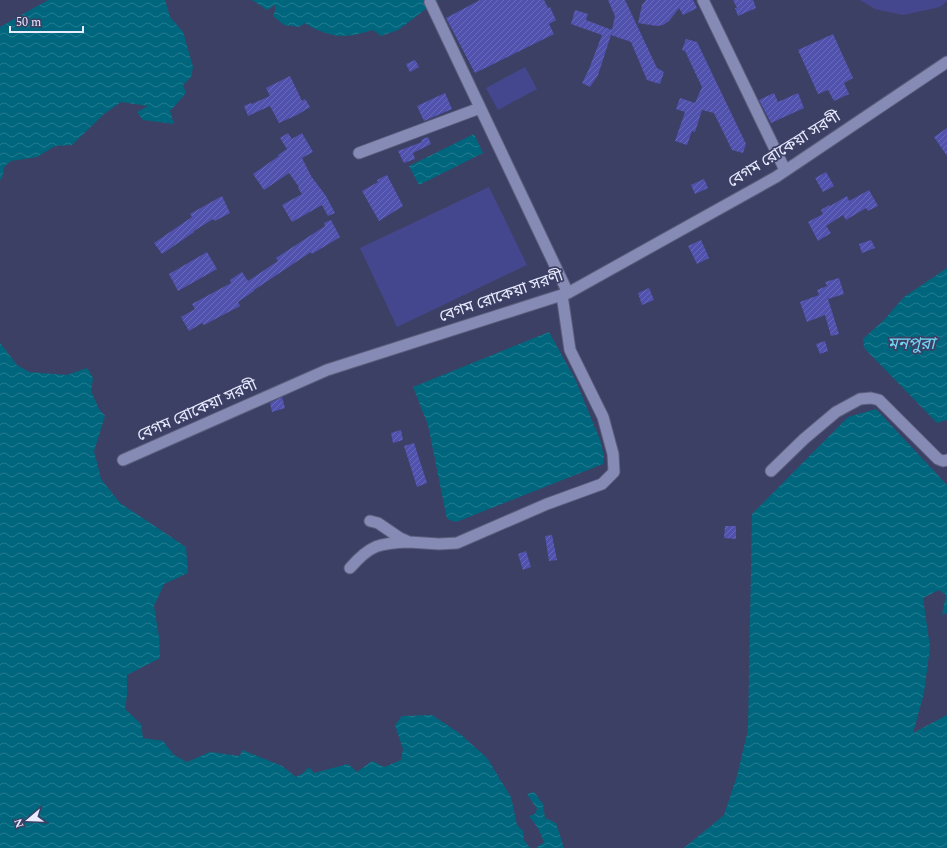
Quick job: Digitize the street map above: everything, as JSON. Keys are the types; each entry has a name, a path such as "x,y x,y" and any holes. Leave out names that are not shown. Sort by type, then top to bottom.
{"street":[{"path":"703,0 785,170"},
{"path":"350,568 361,556 373,547 409,542 439,544 457,542 547,504 602,484 614,472 613,454 603,417 570,350 565,294 430,2"},
{"name":"বেগম রোকেয়া সরণী","path":"122,460 327,370 565,294 776,177 947,62"},
{"path":"359,153 480,108"},
{"path":"771,471 804,439 836,412 860,399 871,398 879,400 938,459 943,461 947,460"},
{"path":"370,521 378,523 400,538 409,542"}],"shaded area":[{"path":"860,0 947,1 940,7 903,15 875,9"},
{"path":"525,67 537,89 498,110 486,88"},
{"path":"489,187 527,265 397,327 360,248"}],"water":[{"path":"48,0 165,0 170,17 183,32 193,67 191,77 183,85 186,93 170,111 174,124 143,120 137,112 148,106 121,102 104,114 72,145 55,146 37,157 11,161 4,167 2,178 0,180 0,27"},
{"path":"252,0 438,0 398,30 381,36 373,30 341,36 322,32 305,23 299,27 284,25 273,16 275,5 267,10"},
{"path":"474,134 483,153 419,185 409,166"},
{"name":"মনপুরা","path":"947,268 947,420 937,423 867,351 864,347 863,339 884,320 904,297"},
{"path":"549,332 576,381 600,440 604,456 603,464 456,522 447,519 428,425 413,387"},
{"path":"0,343 17,365 29,372 67,375 87,368 93,378 91,391 99,409 105,416 94,451 101,479 120,503 186,547 188,573 164,584 154,606 159,637 160,658 127,675 125,709 141,724 143,738 163,741 174,755 187,762 210,752 240,756 242,750 282,766 296,777 309,767 314,773 348,764 357,772 372,761 384,767 401,760 403,749 395,725 402,716 432,715 459,733 487,758 511,797 517,825 523,831 524,840 530,848 0,848"},
{"path":"876,409 947,485 947,613 942,615 946,595 939,590 923,598 930,647 924,693 913,733 947,715 947,848 684,848 724,815 737,776 748,730 752,514 848,417"},
{"path":"534,792 543,804 545,818 556,823 564,848 536,848 544,842 538,828 529,816 535,814 537,809 527,794"}],"building":[{"path":"480,0 544,0 548,8 550,7 556,20 549,24 554,34 475,73 446,18"},
{"path":"608,0 625,0 657,68 664,72 660,84 647,80 631,42 611,35 598,75 590,87 582,83 602,35 571,24 575,10 588,14 586,20 612,30 615,16"},
{"path":"646,0 693,0 697,8 683,15 679,8 669,21 663,25 657,26 638,23 642,5"},
{"path":"733,0 753,0 756,8 738,16 735,8 737,8"},
{"path":"833,34 853,78 844,83 849,94 834,101 828,90 818,94 798,50"},
{"path":"686,39 697,42 746,144 743,153 732,150 714,113 702,110 695,132 692,131 687,145 675,141 685,112 676,109 680,98 695,103 702,87 685,51 682,50"},
{"path":"415,60 419,67 410,72 406,64"},
{"path":"290,76 302,101 305,99 310,107 279,123 270,106 248,116 244,106 270,96 266,88"},
{"path":"445,93 452,109 424,121 417,106"},
{"path":"774,93 778,102 798,93 804,108 771,123 759,100"},
{"path":"947,128 947,156 934,137"},
{"path":"288,133 292,139 302,133 313,152 302,158 311,176 326,196 335,213 328,216 322,205 292,222 282,205 302,194 289,173 264,190 253,174 287,149 280,138"},
{"path":"428,137 431,144 413,153 415,159 404,163 398,151 422,142 421,140"},
{"path":"826,172 834,186 823,192 815,178"},
{"path":"387,175 403,206 379,221 362,191"},
{"path":"704,179 708,188 695,194 691,185"},
{"path":"869,190 878,206 868,211 866,208 846,220 843,215 826,226 831,233 818,241 808,222 823,214 821,210 829,205 830,206 847,196 849,201"},
{"path":"222,196 230,213 215,221 213,219 162,254 154,243 192,217 190,214"},
{"path":"331,220 340,237 312,254 311,252 254,290 238,302 240,306 204,325 202,323 189,331 181,317 195,309 192,304 231,283 230,280 242,272 248,281 278,261 276,258 325,226 324,223"},
{"path":"701,240 709,258 697,264 688,246"},
{"path":"871,240 875,248 862,253 859,244"},
{"path":"207,252 217,269 178,291 169,274"},
{"path":"839,278 844,294 828,299 839,334 831,336 825,315 807,322 800,302 819,295 817,290 827,286 825,282"},
{"path":"649,288 654,300 642,305 638,293"},
{"path":"825,341 828,351 820,354 816,344"},
{"path":"282,397 285,408 272,412 270,403"},
{"path":"401,430 403,440 393,443 391,433"},
{"path":"414,443 427,483 417,487 404,446"},
{"path":"725,526 736,526 736,539 724,538"},
{"path":"552,535 557,560 549,561 545,536"},
{"path":"526,551 531,567 523,570 518,554"}]}
